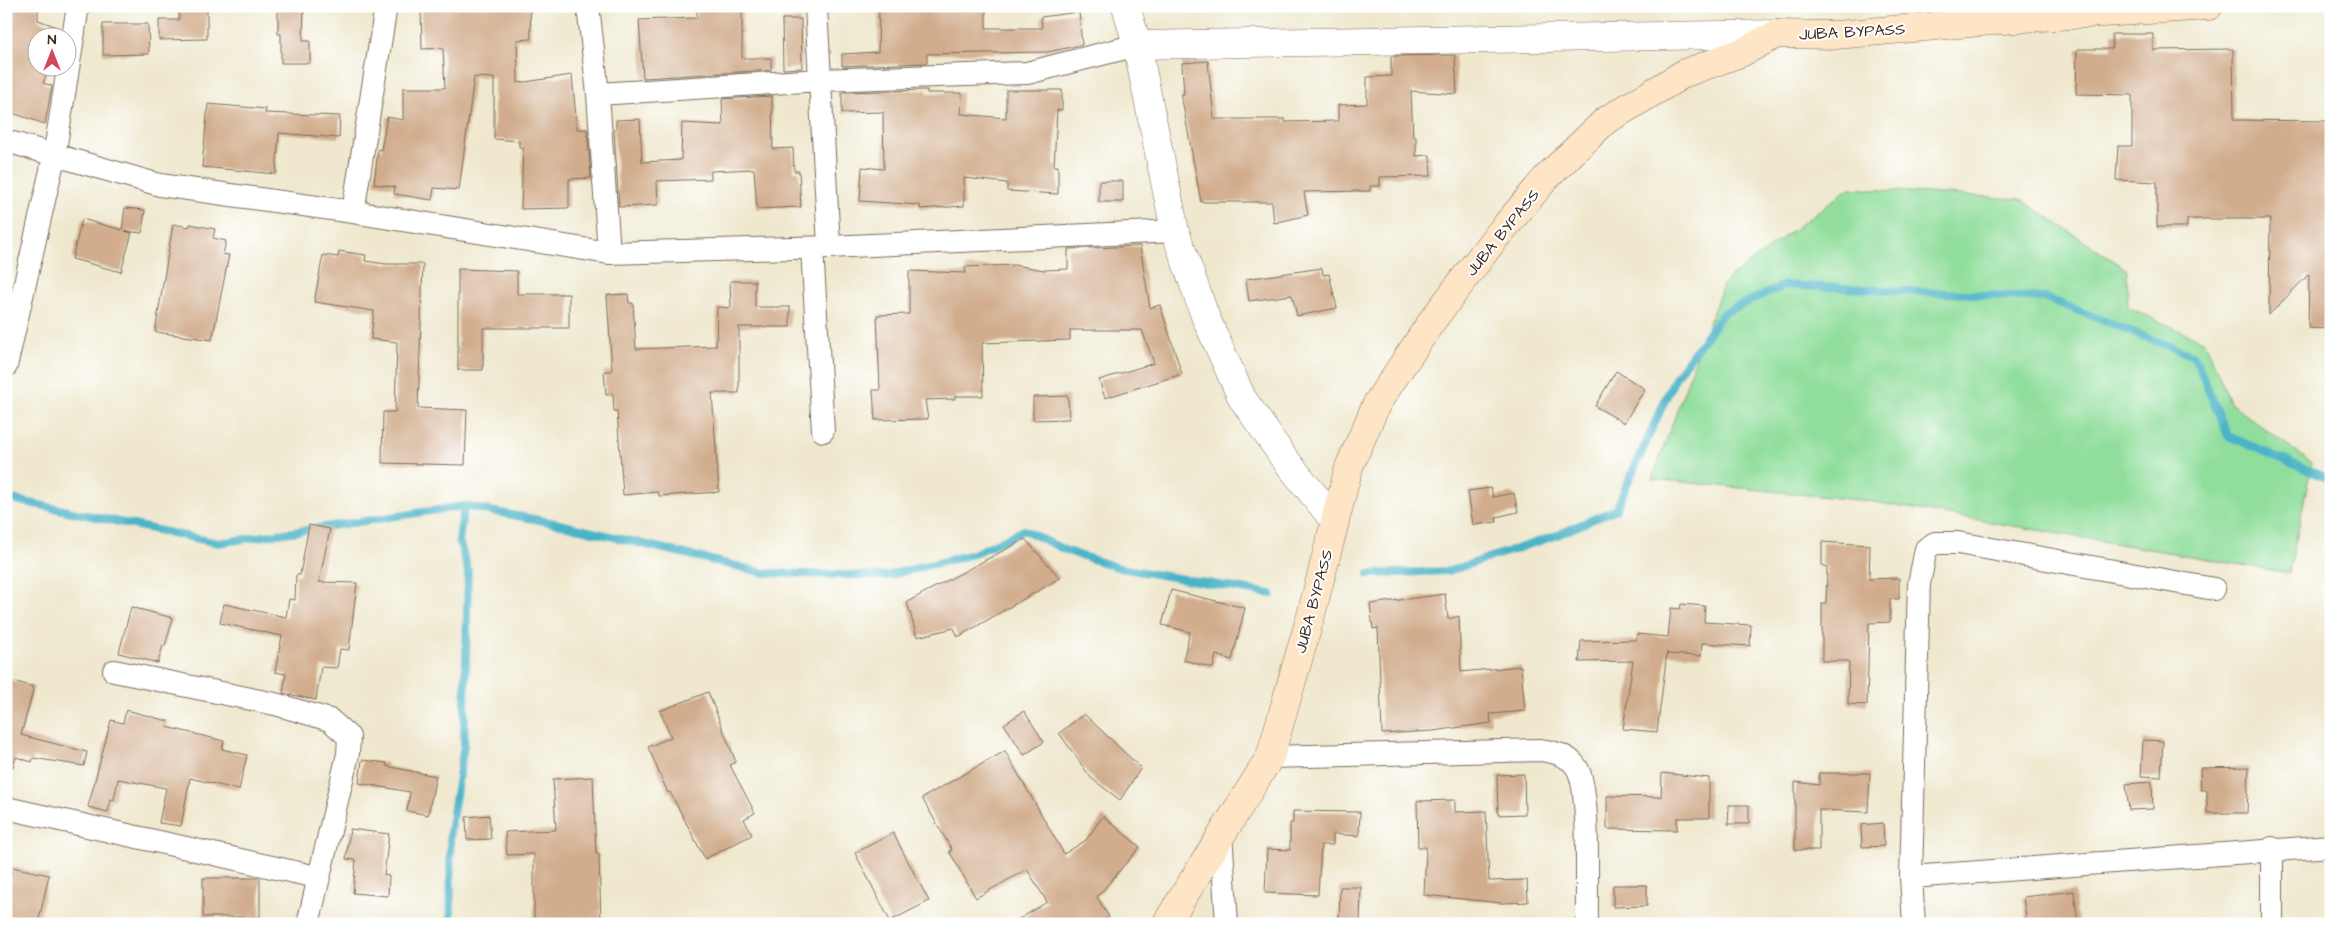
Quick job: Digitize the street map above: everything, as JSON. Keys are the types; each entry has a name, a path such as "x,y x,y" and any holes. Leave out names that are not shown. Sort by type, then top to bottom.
{"main road":[{"name":"JUBA BYPASS","path":"1166,924 1270,756 1311,615 1349,467 1377,403 1432,321 1492,242 1546,178 1605,121 1685,73 1743,52 1776,34 1836,35 2025,18 2209,6"}],"street":[{"path":"54,157 78,6"},
{"path":"6,366 54,157 85,6"},
{"path":"353,212 386,6"},
{"path":"588,6 598,94 609,253"},
{"path":"816,6 821,80 823,431"},
{"path":"1126,6 1137,45 1175,231 1205,316 1242,398 1284,458 1334,520"},
{"path":"598,94 821,80 1027,73 1137,45 1776,34"},
{"path":"6,142 160,186 353,212 609,253 821,248 1175,231"},
{"path":"1914,924 1911,877 1919,584 1926,549 1936,543 1958,543 2214,589"},
{"path":"114,671 274,704 330,720 349,737 348,754 317,877 308,924"},
{"path":"1270,756 1541,750 1556,752 1570,760 1576,767 1584,788 1587,924"},
{"path":"6,808 317,877"},
{"path":"1221,833 1227,924"},
{"path":"1911,877 2272,848 2331,846"},
{"path":"2272,848 2272,924"}],"green space":[{"path":"1849,188 2021,199 2127,270 2128,307 2205,342 2231,404 2312,463 2289,573 1867,501 1652,479 1724,282"}],"building":[{"path":"6,6 38,6 38,20 60,28 28,28 28,78 45,78 43,83 52,86 45,124 6,111"},
{"path":"179,6 207,6 207,39 159,40 159,20 179,20"},
{"path":"278,6 304,6 303,41 310,41 310,63 281,63 281,34 278,34"},
{"path":"421,6 530,6 531,39 517,40 518,83 572,75 577,129 587,129 591,178 569,179 569,208 521,209 523,147 519,147 519,141 494,139 494,78 474,77 459,190 434,188 432,200 394,194 395,187 374,184 378,149 381,150 387,117 403,120 403,88 445,88 443,48 422,49"},
{"path":"697,6 742,6 742,58 771,58 771,70 643,78 639,20 697,18"},
{"path":"879,6 986,6 986,28 1042,28 1041,17 1079,12 1082,45 1047,52 927,54 927,63 842,66 842,54 878,52"},
{"path":"782,19 801,19 802,68 783,69"},
{"path":"103,24 148,24 149,54 103,55"},
{"path":"2112,34 2153,34 2153,50 2233,49 2234,120 2331,121 2330,329 2308,328 2309,274 2269,315 2270,219 2187,219 2187,227 2157,227 2157,182 2116,180 2118,146 2132,146 2132,95 2076,94 2077,49 2112,49"},
{"path":"1455,55 1457,94 1411,91 1413,137 1416,137 1416,156 1430,155 1431,176 1380,177 1380,186 1370,186 1370,191 1304,192 1308,215 1274,223 1272,202 1201,202 1181,94 1184,94 1182,63 1208,61 1214,119 1285,119 1285,122 1338,121 1338,105 1367,104 1367,77 1391,76 1391,56"},
{"path":"927,90 927,93 962,93 961,114 1006,118 1006,90 1062,90 1062,110 1057,110 1054,166 1058,166 1058,194 1007,191 1007,183 964,178 964,206 920,209 920,205 860,201 862,167 884,169 883,112 842,113 842,92"},
{"path":"772,96 773,149 793,148 794,171 799,171 801,207 757,209 754,169 711,171 711,179 657,181 658,205 619,207 614,129 616,129 616,120 640,119 642,162 681,160 682,123 723,125 722,99"},
{"path":"208,104 266,109 265,113 340,116 339,138 279,133 276,174 202,167"},
{"path":"1099,181 1123,181 1123,202 1099,202"},
{"path":"125,208 145,210 142,233 125,231 132,233 121,272 72,259 82,219 122,230"},
{"path":"173,224 189,227 190,224 215,229 213,238 226,241 223,254 229,255 212,340 155,332"},
{"path":"1140,246 1150,308 1160,305 1182,374 1105,398 1099,380 1154,363 1142,330 1070,330 1070,340 982,343 983,396 955,396 955,399 925,400 928,419 875,420 873,390 880,390 877,315 909,314 909,271 966,273 965,267 1014,265 1044,270 1068,269 1068,249"},
{"path":"339,251 366,255 365,261 386,264 423,264 418,408 467,410 465,465 382,463 383,412 395,412 397,342 371,339 374,311 314,302 323,255 338,257"},
{"path":"1322,268 1323,275 1329,274 1337,308 1297,316 1292,295 1249,301 1246,279"},
{"path":"458,269 517,271 517,294 569,294 569,328 483,328 483,370 458,370"},
{"path":"730,281 755,281 755,307 790,307 790,327 739,327 739,393 712,393 719,492 659,496 658,492 623,495 617,411 614,411 613,394 606,395 604,371 612,371 607,295 628,294 629,303 633,303 636,349 716,346 717,307 731,308"},
{"path":"1616,371 1645,389 1624,423 1595,406"},
{"path":"1068,396 1069,419 1033,420 1033,397"},
{"path":"1491,488 1493,497 1514,493 1518,512 1496,517 1497,522 1473,525 1468,491"},
{"path":"309,525 330,529 319,582 357,583 349,650 340,649 337,668 321,667 316,700 283,693 286,674 275,672 282,636 220,623 224,604 286,617 289,599 295,600 296,575 300,575"},
{"path":"1025,539 1060,578 958,637 954,628 917,637 907,602"},
{"path":"1822,542 1870,545 1869,579 1899,578 1899,599 1890,599 1890,622 1869,623 1867,705 1848,704 1849,661 1822,661 1822,603 1826,603 1827,567 1822,565"},
{"path":"1171,590 1245,608 1232,660 1216,655 1213,668 1183,660 1190,632 1162,625"},
{"path":"1445,594 1448,619 1459,616 1461,672 1521,666 1525,711 1490,714 1491,723 1433,731 1382,734 1378,628 1373,629 1370,604"},
{"path":"1681,604 1705,606 1704,622 1751,625 1750,646 1702,643 1701,656 1667,654 1667,652 1657,732 1623,729 1633,661 1579,662 1581,641 1636,640 1637,634 1668,637 1671,608 1680,609"},
{"path":"131,607 173,618 158,663 119,653"},
{"path":"6,679 34,687 21,735 87,752 84,766 33,758 32,762 16,757 13,767 6,767"},
{"path":"708,692 736,762 730,765 755,813 744,819 752,835 705,859 670,792 668,793 648,747 671,737 660,711"},
{"path":"126,710 168,721 167,727 224,741 222,749 247,755 239,790 190,778 181,826 159,823 166,788 118,779 114,800 111,799 108,812 88,807 111,720 123,723"},
{"path":"1024,711 1044,742 1024,755 1004,724"},
{"path":"1084,714 1141,768 1120,800 1091,778 1059,733"},
{"path":"2143,740 2163,741 2161,777 2141,776"},
{"path":"1005,751 1064,854 1086,840 1103,816 1140,847 1097,897 1109,917 1098,924 1011,924 1047,902 1027,869 976,898 949,851 952,850 922,798"},
{"path":"362,760 387,763 386,766 436,776 428,815 407,811 410,792 359,783"},
{"path":"2249,767 2247,813 2207,813 2207,790 2201,790 2200,768"},
{"path":"1662,773 1709,778 1709,818 1677,818 1677,830 1607,829 1607,796 1661,797"},
{"path":"1819,773 1870,773 1868,812 1819,810 1819,850 1795,850 1795,782 1819,785"},
{"path":"1524,774 1525,814 1498,815 1497,775"},
{"path":"593,777 596,854 599,854 601,924 534,924 534,854 507,855 505,832 556,830 553,779"},
{"path":"2152,782 2153,809 2129,810 2126,784"},
{"path":"1455,800 1455,812 1486,811 1489,881 1527,880 1528,902 1502,903 1424,895 1426,847 1418,847 1417,801"},
{"path":"1729,805 1749,805 1749,824 1728,824"},
{"path":"1293,811 1360,812 1359,836 1333,834 1333,845 1321,845 1318,895 1265,893 1267,849 1290,850 1290,823 1293,823"},
{"path":"489,815 491,839 467,840 466,817"},
{"path":"1883,823 1884,846 1862,847 1861,825"},
{"path":"350,829 389,834 384,875 389,876 388,896 353,893 356,860 346,859"},
{"path":"893,833 929,901 890,921 855,853"},
{"path":"12,867 49,875 38,924 6,924 6,895"},
{"path":"203,878 260,878 260,917 203,917"},
{"path":"1613,885 1647,885 1647,906 1613,907"},
{"path":"1340,887 1361,887 1360,924 1339,924"},
{"path":"2074,891 2078,924 2027,924 2023,897"}],"waterway":[{"path":"1369,574 1449,571 1555,536 1616,509 1675,378 1723,313 1785,285 2046,298 2194,356 2228,436 2331,480"},
{"path":"6,498 218,543 464,506 555,523 765,573 885,576 973,554 1024,530 1067,551 1120,568 1271,594"},
{"path":"451,924 450,832 464,745 468,571 459,540 464,506"}]}
